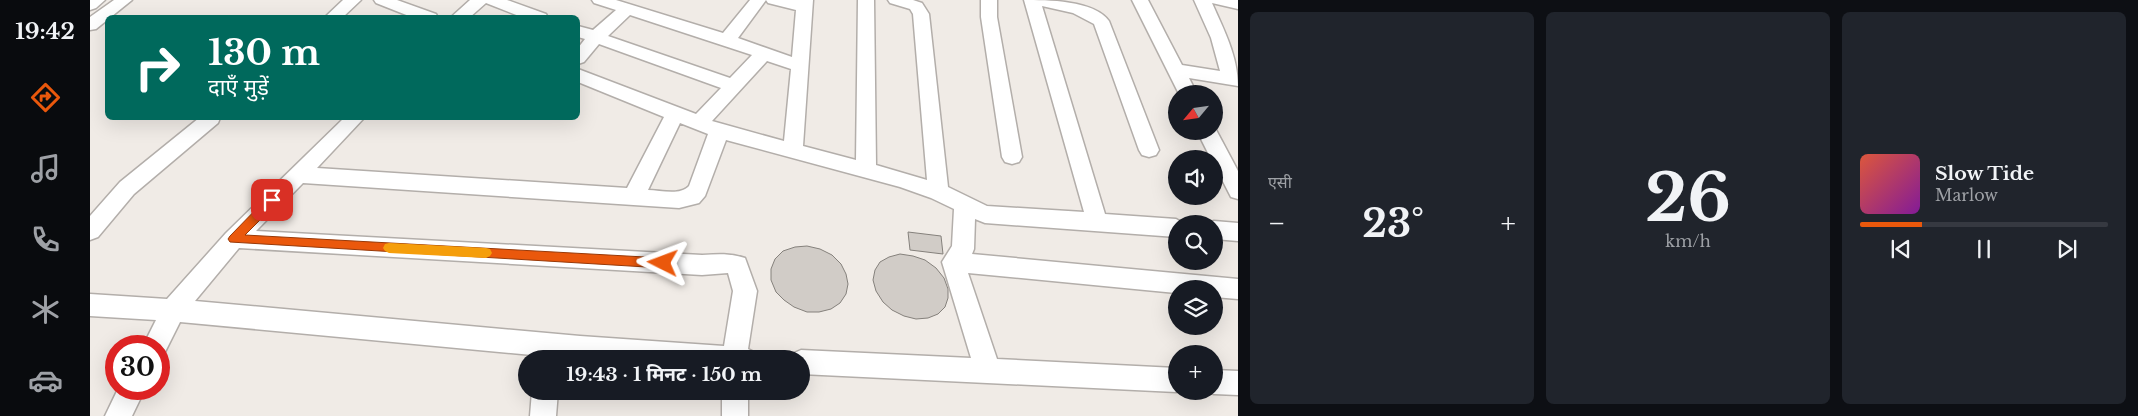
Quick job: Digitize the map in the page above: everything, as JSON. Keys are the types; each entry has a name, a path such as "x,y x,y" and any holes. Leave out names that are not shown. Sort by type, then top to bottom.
{"street":[{"path":"90,5 98,0"},
{"path":"90,24 124,0"},
{"path":"336,15 353,0"},
{"path":"382,0 422,15"},
{"path":"462,15 480,0"},
{"path":"492,0 532,15"},
{"path":"600,0 727,40 798,66"},
{"path":"727,40 758,0"},
{"path":"774,0 805,4 798,66 793,151"},
{"path":"866,0 866,170"},
{"path":"896,0 916,6 922,14 938,192"},
{"path":"989,0 989,17 1012,157"},
{"path":"1032,0 1097,222"},
{"path":"1038,0 1096,17 1101,21 1149,150"},
{"path":"1140,0 1184,85"},
{"path":"1176,70 1234,79 1202,0"},
{"path":"1216,0 1238,4"},
{"path":"580,56 596,37 628,9"},
{"path":"580,31 734,86"},
{"path":"1219,38 1238,42"},
{"path":"699,123 762,54"},
{"path":"580,76 719,131 903,180 938,192 984,214 1168,227"},
{"path":"634,197 646,169 675,114"},
{"path":"90,231 127,188 209,120"},
{"path":"160,335 174,309 234,239 353,120"},
{"path":"297,174 678,200 692,197 698,190 719,131"},
{"path":"1212,140 1238,191"},
{"path":"953,262 963,249 964,206"},
{"path":"1223,231 1238,232"},
{"path":"234,239 702,265 722,263 737,265 745,290 735,350"},
{"path":"953,262 1238,289"},
{"path":"953,262 988,371"},
{"path":"90,305 174,309 539,350"},
{"path":"810,362 1168,380"},
{"path":"1223,382 1238,383"},
{"path":"118,416 126,400"},
{"path":"543,416 544,400"},
{"path":"735,400 735,416"}],"building":[{"path":"908,232 941,236 943,254 910,250"},
{"path":"807,246 820,249 832,255 841,264 846,274 848,284 846,294 840,303 831,309 807,312 794,307 776,292 771,280 771,269 775,259 783,251"},
{"path":"900,254 925,260 936,268 944,278 948,289 948,298 945,307 938,314 928,318 916,319 904,316 892,310 883,302 876,291 873,280 875,270 880,262"}],"slow traffic":[{"path":"389,248 486,253"}],"route":[{"path":"272,200 234,239 663,263"}]}
